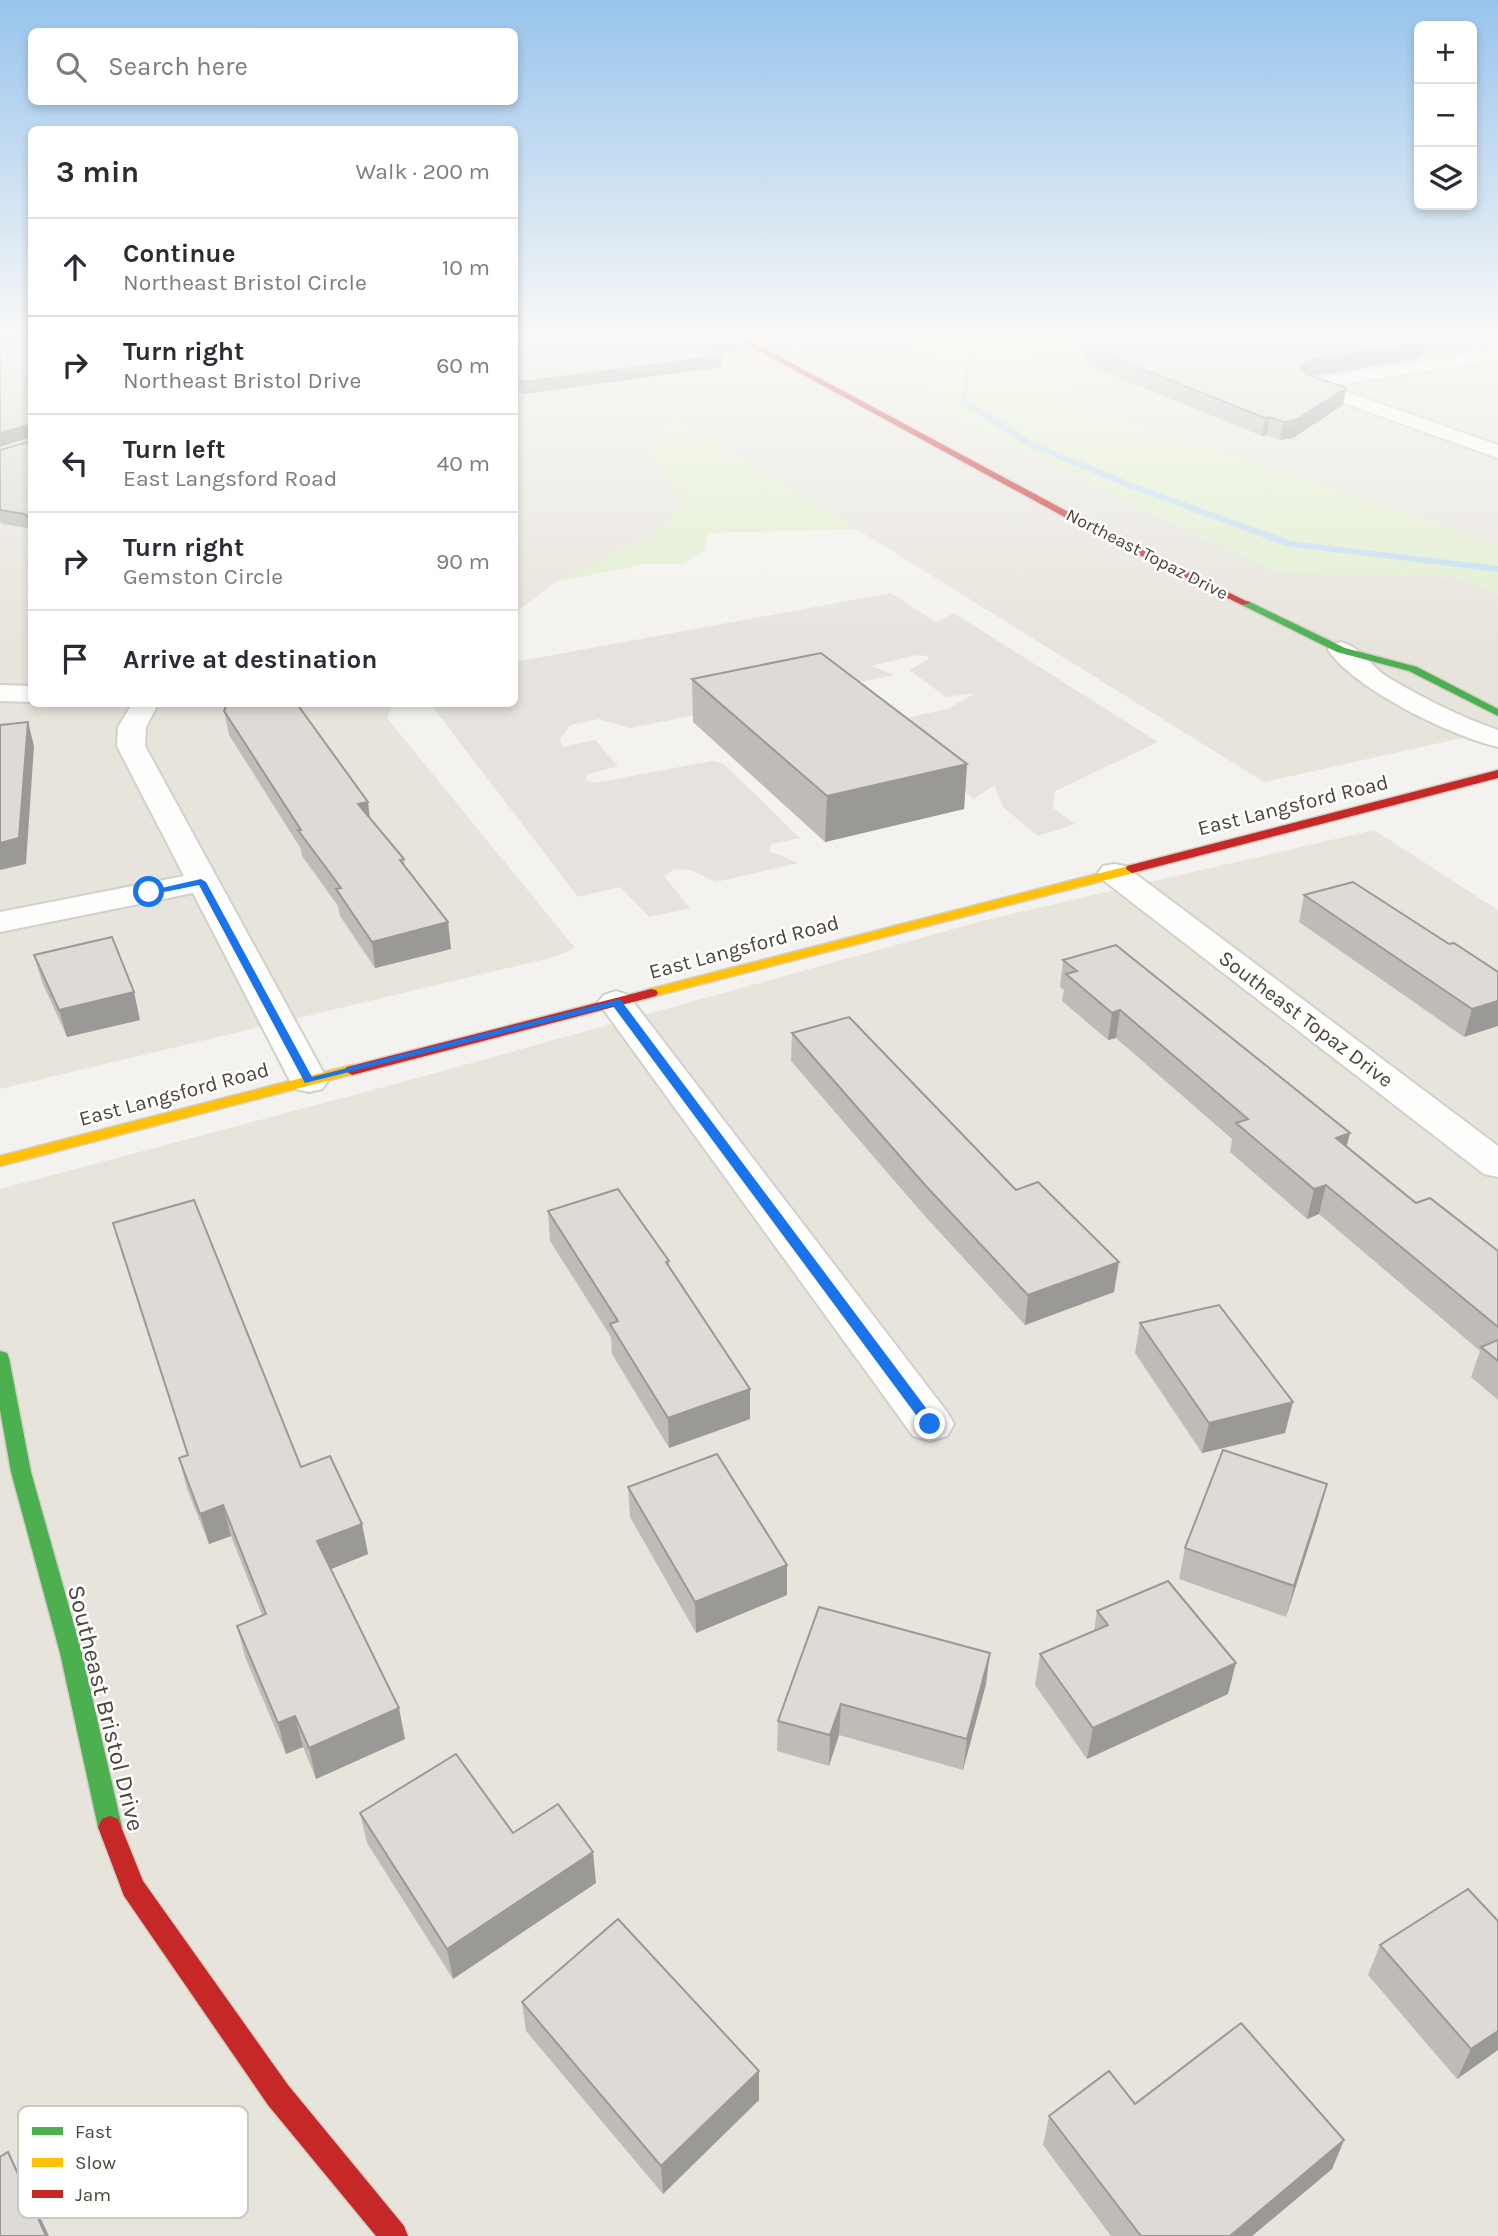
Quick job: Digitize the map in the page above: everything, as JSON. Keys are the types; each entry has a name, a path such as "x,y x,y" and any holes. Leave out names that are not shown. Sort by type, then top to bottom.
{"street":[{"name":"Northeast Topaz Drive","path":"927,439 1097,531 1341,650 1413,669 1498,713"},
{"path":"1463,439 1498,452"},
{"name":"Northeast Topaz Drive","path":"1341,650 1377,682 1461,726 1498,739"},
{"path":"0,692 28,694"},
{"path":"143,707 132,727 131,746 309,1081"},
{"name":"East Langsford Road","path":"0,1161 1498,774"},
{"name":"Southeast Topaz Drive","path":"1115,873 1498,1165"},
{"path":"0,922 201,882"},
{"path":"616,1002 930,1424"},
{"name":"Southeast Bristol Drive","path":"0,1358 21,1472 71,1653 109,1825 133,1888 278,2095 394,2236"}],"shaded area":[{"path":"0,439 28,439 28,707 392,707 387,718 575,948 554,957 0,1089"},
{"path":"518,439 676,439 683,497 662,530 556,582 518,611"},
{"path":"712,439 999,439 1275,572 1459,577 1498,594 1498,730 1264,782"},
{"path":"1186,439 1498,439 1498,544"},
{"path":"891,593 936,622 954,613 1158,742 1055,791 1053,808 1075,824 1038,836 1003,807 994,785 974,799 882,723 948,709 975,693 946,697 909,670 929,659 927,656 917,655 871,666 895,675 630,728 599,719 570,725 560,739 562,747 595,740 618,766 589,774 585,780 595,783 712,761 724,764 800,838 772,844 769,851 798,863 716,882 691,870 675,869 664,876 690,908 649,917 620,887 578,897 433,707 518,707 518,661"},
{"path":"1374,830 1498,910 1498,2236 0,2236 0,1189 414,1079 982,921"}],"green space":[{"path":"654,439 712,439 857,529 708,533 705,550 683,564 645,564 556,582 662,530 682,497 645,450"},
{"path":"998,439 1186,439 1498,544 1498,594 1459,577 1275,572"}],"building":[{"path":"28,442 28,517 25,514 0,510 0,450"},
{"path":"821,653 967,764 827,796 692,679"},
{"path":"226,707 299,707 368,802 358,804 404,859 400,860 448,922 372,942 336,889 341,888 298,830 301,830 224,711"},
{"path":"28,722 19,838 0,843 0,725"},
{"path":"1353,882 1498,972 1498,1001 1472,1009 1304,895"},
{"path":"112,937 134,992 59,1010 34,955"},
{"path":"1116,945 1350,1133 1336,1138 1416,1203 1430,1198 1498,1251 1498,1327 1326,1185 1314,1189 1236,1123 1248,1119 1120,1010 1112,1013 1066,974 1077,971 1063,960"},
{"path":"849,1017 1016,1190 1038,1182 1119,1262 1028,1295 925,1185 792,1033"},
{"path":"618,1189 669,1261 666,1262 750,1389 668,1418 610,1324 618,1321 548,1211"},
{"path":"194,1200 301,1467 330,1456 362,1524 317,1541 399,1708 309,1748 295,1716 278,1723 237,1626 266,1614 223,1505 200,1514 179,1458 188,1455 113,1223"},
{"path":"1219,1305 1293,1402 1209,1423 1140,1323"},
{"path":"1498,1340 1498,1361 1481,1347"},
{"path":"1223,1450 1327,1484 1294,1586 1185,1548"},
{"path":"717,1454 787,1565 695,1602 628,1487"},
{"path":"1168,1581 1236,1663 1093,1728 1040,1654 1108,1625 1097,1611"},
{"path":"819,1607 990,1653 967,1739 841,1704 830,1735 778,1721"},
{"path":"456,1754 513,1833 558,1804 593,1852 447,1949 360,1813"},
{"path":"1468,1889 1498,1921 1498,2031 1471,2049 1380,1945"},
{"path":"618,1919 759,2071 661,2166 522,2002"},
{"path":"1241,2023 1344,2140 1230,2236 1141,2236 1049,2116 1109,2071 1135,2104"},
{"path":"8,2152 18,2174 18,2218 38,2218 46,2236 0,2236 0,2157"}],"waterway":[{"path":"1023,439 1132,486 1289,544 1498,569"}],"traffic: fast":[{"path":"1245,603 1341,650 1413,669 1498,713"},
{"path":"0,1358 21,1472 71,1653 110,1827"}],"traffic: slow":[{"path":"651,993 1132,869"},
{"path":"0,1161 352,1070"}],"traffic: jam":[{"path":"927,439 1097,531 1245,603"},
{"path":"1132,869 1498,774"},
{"path":"352,1070 651,993"},
{"path":"110,1827 133,1888 278,2095 394,2236"}],"route":[{"path":"149,892 201,882 309,1081 616,1002 930,1424"}]}
